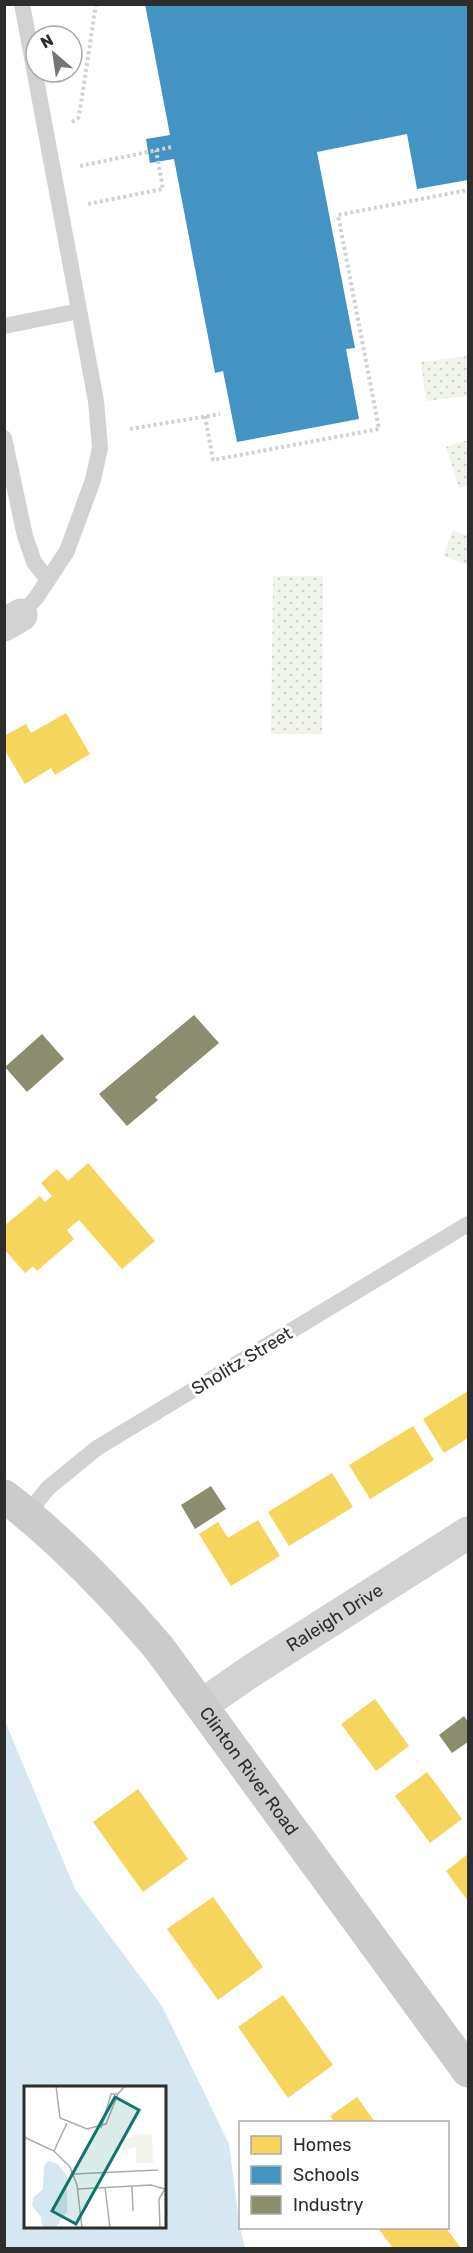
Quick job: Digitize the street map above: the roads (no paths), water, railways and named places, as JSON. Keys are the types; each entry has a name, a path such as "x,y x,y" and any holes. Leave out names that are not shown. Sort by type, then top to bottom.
{"street":[{"name":"Clinton River Road","path":"16,1505 105,1585 159,1648 468,2071"},
{"name":"Raleigh Drive","path":"202,1705 251,1671 468,1533"}],"lane":[{"path":"13,620 48,580 67,551 93,480 100,448 96,401 22,4"},
{"path":"4,326 79,311"},
{"path":"4,438 25,536 34,562 48,580"},
{"name":"Sholitz Street","path":"16,1505 48,1488 97,1448 468,1224"}]}
